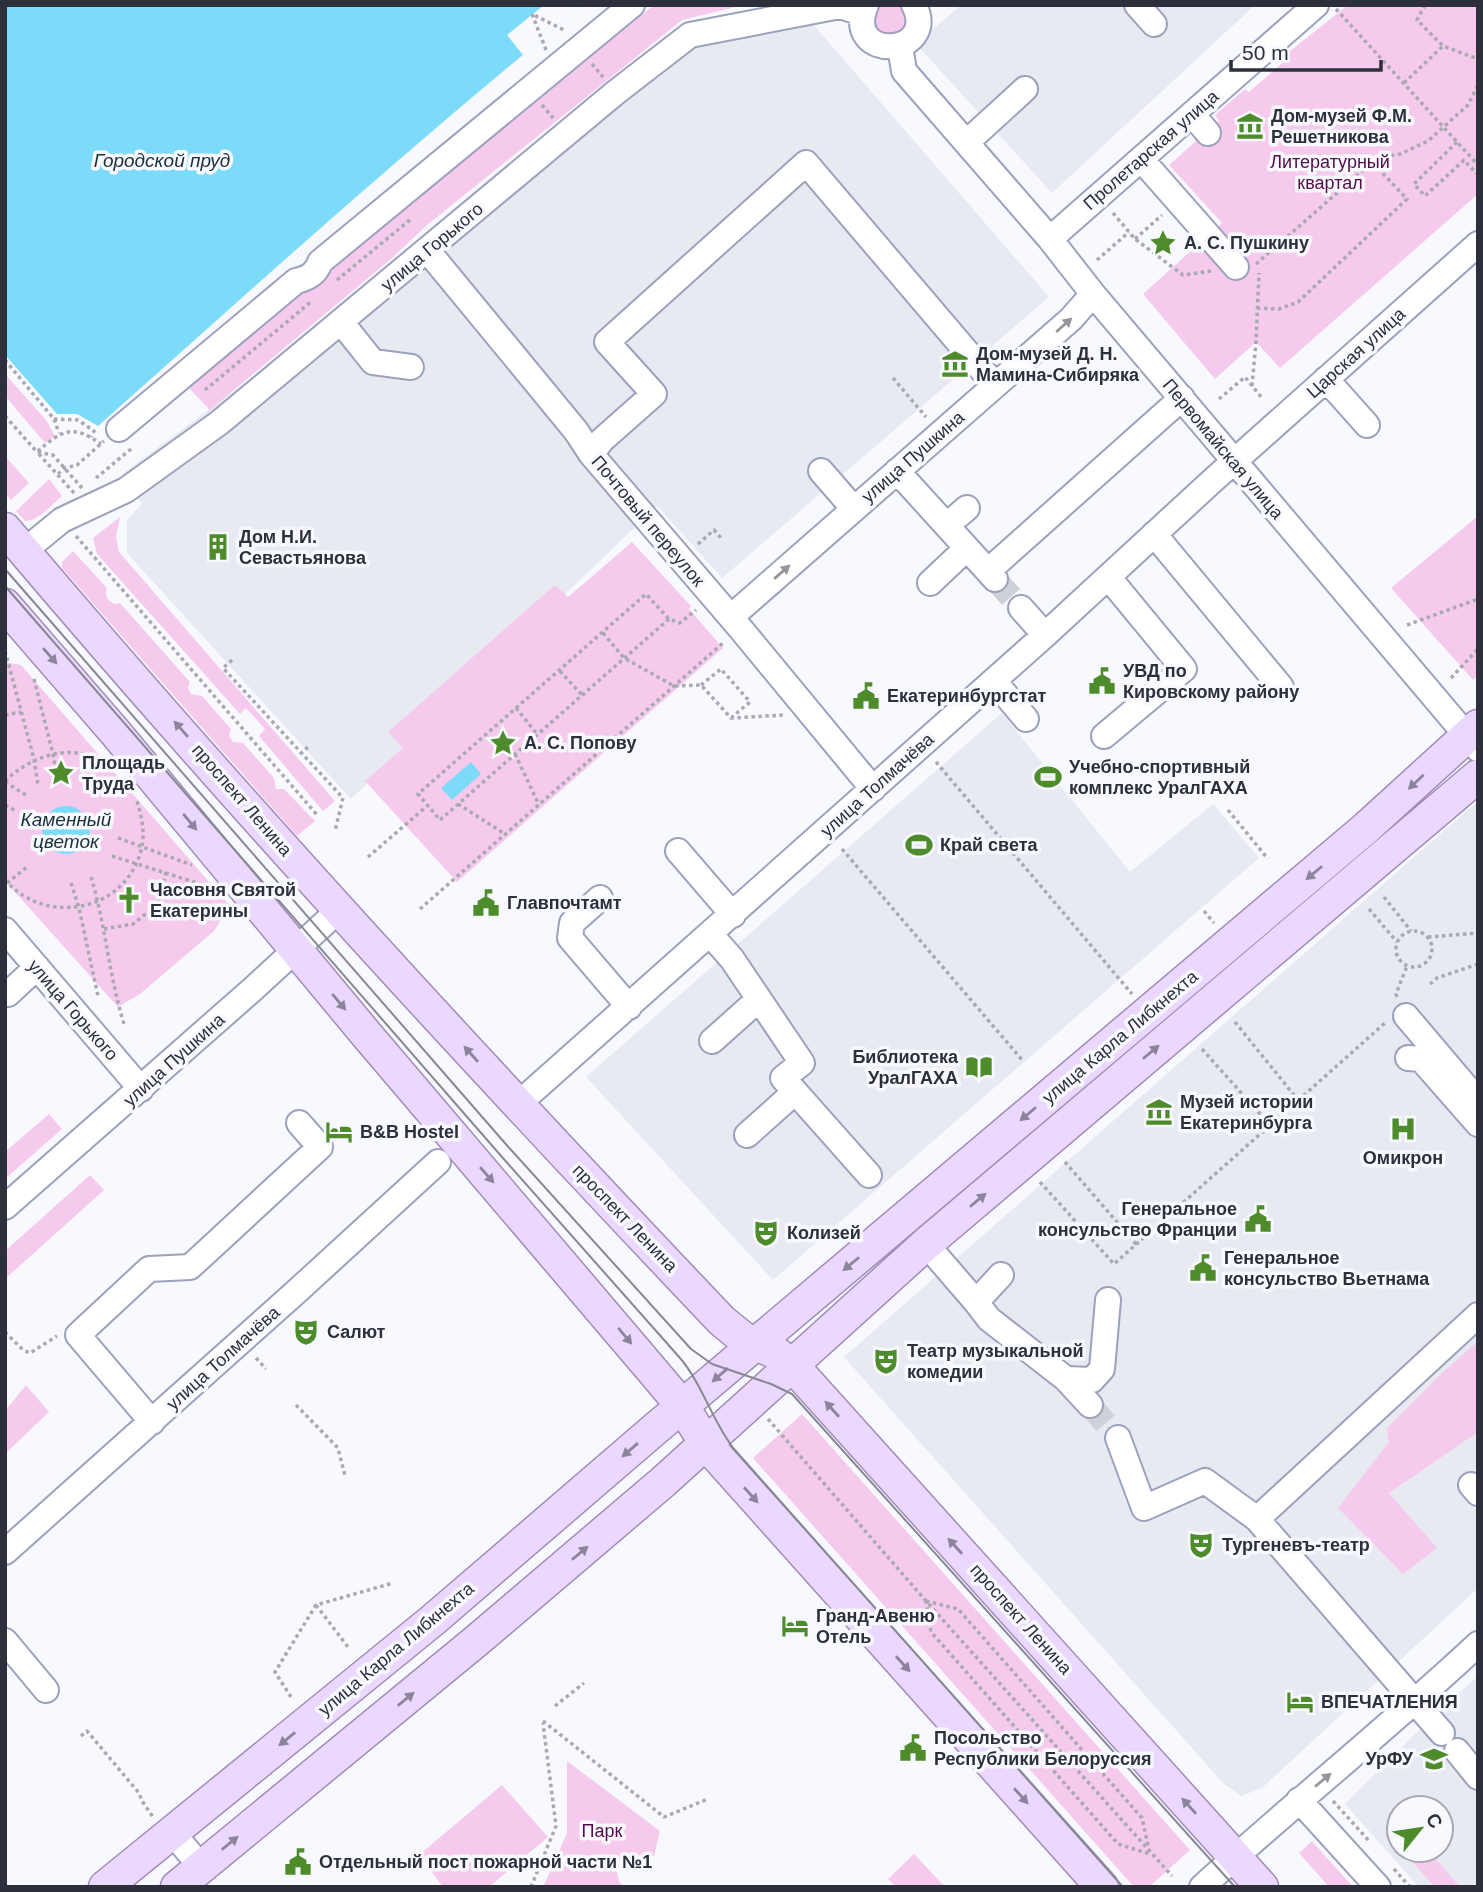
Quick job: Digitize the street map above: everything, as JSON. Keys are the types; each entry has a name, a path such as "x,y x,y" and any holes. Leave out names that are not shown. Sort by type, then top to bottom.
{"main road":[{"name":"проспект Ленина","path":"15,540 340,909 517,1105 722,1321 743,1338 776,1353 792,1365 1262,1887"},
{"path":"5,605 683,1407 706,1444 1102,1887"},
{"name":"улица Карла Либкнехта","path":"105,1887 162,1824 423,1628 1474,737"},
{"name":"улица Карла Либкнехта","path":"706,1444 926,1244 1478,776"},
{"path":"189,1877 475,1642 706,1444"}],"street":[{"path":"116,439 296,281 317,270 320,262 632,5"},
{"path":"900,46 908,42 917,27 914,5"},
{"path":"1137,5 1154,24"},
{"name":"Пролетарская улица","path":"1050,239 1316,5"},
{"name":"улица Горького","path":"15,540 126,490 209,430 615,93 690,35 840,6 864,9 864,30 875,44 883,47 900,46"},
{"name":"Первомайская улица","path":"900,46 904,71 1050,239 1234,462 1474,737"},
{"path":"967,142 1025,89"},
{"path":"1192,114 1208,133"},
{"path":"1141,159 1177,200 1248,265"},
{"path":"591,454 602,440 654,394 607,342 806,163 995,385"},
{"name":"Царская улица","path":"1234,462 1478,244"},
{"name":"Почтовый переулок","path":"433,245 591,454 731,617 873,789"},
{"name":"улица Пушкина","path":"731,617 1071,319 1093,294"},
{"path":"341,323 373,362 411,367"},
{"path":"1326,379 1367,425"},
{"path":"897,471 991,575 1182,398"},
{"name":"улица Толмачёва","path":"517,1105 1109,578 1234,462"},
{"path":"821,471 854,509"},
{"path":"947,525 967,508"},
{"path":"1154,534 1280,687"},
{"path":"930,583 967,548"},
{"path":"1104,736 1184,669 1109,578"},
{"path":"1021,608 1045,635"},
{"path":"994,681 1026,719"},
{"path":"678,851 733,915"},
{"path":"600,898 572,923 570,939 629,1007"},
{"name":"улица Пушкина","path":"5,1207 141,1089 340,909"},
{"name":"улица Горького","path":"5,930 141,1089"},
{"path":"710,934 732,959 802,1063 783,1078 869,1175"},
{"path":"8,994 37,967"},
{"path":"712,1041 759,999"},
{"path":"1402,1009 1478,1101"},
{"path":"1408,1058 1421,1059 1478,1124"},
{"path":"747,1135 795,1092"},
{"path":"152,1422 78,1335 149,1269 190,1267 320,1147 299,1123"},
{"name":"улица Толмачёва","path":"5,1552 438,1162"},
{"path":"926,1244 989,1319 1066,1379 1090,1405"},
{"path":"975,1302 1001,1275"},
{"path":"1066,1379 1092,1380 1102,1369 1108,1300"},
{"path":"1256,1519 1478,1315"},
{"path":"1118,1438 1144,1508 1205,1481 1256,1519 1417,1701 1478,1777"},
{"path":"5,1641 46,1690"},
{"path":"1202,1887 1299,1800 1417,1701 1478,1644"},
{"path":"1299,1800 1378,1887"},
{"path":"162,1824 189,1877"}],"path":[{"path":"1333,5 1478,165"},
{"path":"1425,5 1417,20 1443,46 1478,59"},
{"path":"549,58 532,14 567,32"},
{"path":"1404,83 1443,46"},
{"path":"1115,216 1135,239 1183,275 1248,265 1377,158 1400,155 1428,141 1468,106 1478,85"},
{"path":"1457,142 1414,184 1425,196 1464,160 1478,175"},
{"path":"1258,308 1279,309 1298,302 1407,199 1372,162"},
{"path":"1135,239 1177,200"},
{"path":"332,284 411,219"},
{"path":"1097,260 1129,232"},
{"path":"1248,265 1258,308 1252,386"},
{"path":"205,390 322,293"},
{"path":"5,360 54,419 59,433"},
{"path":"1219,399 1245,377 1262,398"},
{"path":"893,378 926,418"},
{"path":"5,416 76,495"},
{"path":"54,419 78,420 94,431 91,437"},
{"path":"37,452 59,433 75,432 91,437 116,439"},
{"path":"108,468 116,439"},
{"path":"58,474 65,468 78,465 116,439"},
{"path":"37,452 53,455 83,489"},
{"path":"697,545 714,530 721,538"},
{"path":"83,544 318,816"},
{"path":"669,619 440,820 418,794 646,594 669,619 680,623 696,610"},
{"path":"1406,625 1478,599"},
{"path":"603,634 624,658 674,686 701,685 721,669 750,702 731,718"},
{"path":"420,909 724,643"},
{"path":"1451,678 1478,649"},
{"path":"5,651 34,759 38,785"},
{"path":"232,660 223,668 343,798 335,831"},
{"path":"32,670 57,778"},
{"path":"560,671 582,695"},
{"path":"701,685 731,718"},
{"path":"516,708 537,734"},
{"path":"5,715 21,712"},
{"path":"731,718 786,715"},
{"path":"300,754 308,747"},
{"path":"26,795 5,781 34,759 53,754 79,754 103,762 113,771"},
{"path":"515,754 538,805"},
{"path":"936,762 1136,999"},
{"path":"27,867 6,881 29,900 53,908 79,908 99,902 121,885 137,863 142,845 143,821 136,798 125,777 104,794"},
{"path":"458,804 505,834"},
{"path":"5,805 16,811"},
{"path":"368,857 428,806"},
{"path":"1228,810 1268,859"},
{"path":"118,838 195,866"},
{"path":"842,849 1024,1061"},
{"path":"112,856 222,891"},
{"path":"104,929 133,923 158,904 166,872"},
{"path":"91,877 99,902 118,1007 125,1027"},
{"path":"71,883 98,996"},
{"path":"1384,897 1411,930"},
{"path":"1369,909 1396,942"},
{"path":"1205,911 1218,928"},
{"path":"1411,930 1428,937 1433,948 1429,960 1419,967 1407,966 1399,960 1395,951 1396,942 1402,934 1411,930"},
{"path":"1428,937 1478,933"},
{"path":"1430,984 1437,978 1478,964"},
{"path":"1402,1009 1396,994 1407,966"},
{"path":"1235,1022 1298,1100"},
{"path":"1040,1182 1114,1264 1376,1031"},
{"path":"1202,1049 1270,1125"},
{"path":"1065,1162 1136,1244"},
{"path":"5,1332 23,1350 30,1353 60,1333 78,1335"},
{"path":"296,1405 338,1448 345,1476"},
{"path":"767,1417 926,1601 1172,1876"},
{"path":"291,1697 275,1672 316,1605 393,1583"},
{"path":"926,1601 958,1609 1142,1818 1150,1854"},
{"path":"926,1601 931,1632 1118,1844 1150,1854"},
{"path":"316,1605 348,1647"},
{"path":"555,1706 584,1683"},
{"path":"531,1887 556,1826 543,1721 664,1817 708,1799"},
{"path":"81,1736 87,1731 162,1824"}],"shaded area":[{"path":"961,5 1255,5 1052,193 916,44"},
{"path":"813,24 1049,297 722,578 657,506 351,799 127,553 127,520 142,504 121,475 698,45"},
{"path":"1002,713 1130,872 1213,804 1259,858 773,1280 586,1077"},
{"path":"1478,801 1478,1588 1262,1788 1241,1796 1224,1784 844,1357"},
{"name":"УрФУ","path":"1478,1676 1478,1887 1419,1887 1398,1864 1455,1864 1455,1794 1385,1794 1385,1849 1345,1804 1436,1713"}],"green space":[{"path":"654,5 744,5 682,20 427,225 392,258 210,410 187,386"},
{"path":"873,5 907,5 910,32 880,41 871,9"},
{"name":"Литературный квартал","path":"1348,5 1478,5 1478,194 1280,368 1256,342 1215,379 1143,294 1222,223 1169,165 1219,121 1215,115 1245,89 1249,92 1287,59 1285,55"},
{"path":"5,374 46,420 55,436 45,443 5,396"},
{"path":"5,456 29,483 11,500 5,493"},
{"path":"49,479 62,496 40,515 25,521 16,511"},
{"path":"1478,516 1478,676 1473,680 1391,588"},
{"path":"120,517 116,537 119,552 335,801 323,811 259,736 265,729 246,708 240,714 97,554 93,538"},
{"path":"632,542 691,606 689,609 723,648 457,882 365,781 403,748 388,732 555,585 568,597"},
{"path":"73,551 107,588 106,596 109,600 115,604 120,603 190,682 188,688 191,694 202,696 231,729 229,736 233,742 243,743 274,778 276,789 284,789 315,821 297,836 62,568 62,562"},
{"name":"Площадь Труда","path":"5,662 21,665 230,906 214,931 140,994 118,1007 5,881"},
{"path":"49,1114 62,1129 5,1179 5,1152"},
{"path":"90,1175 104,1190 5,1279 5,1251"},
{"path":"1478,1341 1478,1432 1389,1493 1437,1548 1403,1574 1338,1508 1389,1442 1387,1428"},
{"path":"26,1385 49,1412 5,1454 5,1411"},
{"path":"802,1414 1190,1850 1149,1887 1134,1887 753,1458"},
{"name":"Парк","path":"567,1761 660,1831 654,1856 634,1855 615,1863 619,1881 624,1887 543,1887 567,1833"},
{"path":"502,1785 548,1837 489,1887 443,1887 419,1855"},
{"path":"1312,1841 1353,1887 1329,1887 1299,1853"},
{"path":"914,1854 945,1887 896,1887 888,1879"},
{"path":"1414,1864 1440,1864 1460,1887 1435,1887"}],"water":[{"name":"Городской пруд","path":"5,5 584,5 399,160 98,426 77,414 57,414 5,355"},
{"path":"471,762 481,774 452,800 441,788"},
{"name":"Каменный цветок","path":"66,806 75,807 83,813 89,821 89,839 83,847 75,853 66,854 57,853 49,847 43,839 42,830 43,821 49,813 57,807"}],"pier":[{"path":"544,5 583,6 523,55 507,35"}],"tunnel":[{"path":"995,579 1021,608"},
{"path":"1090,1405 1118,1438"}],"tram line":[{"path":"5,569 504,1142 691,1349 712,1364 792,1394 1235,1887"},
{"path":"5,586 680,1358 734,1449 1123,1887"}],"place":[{"name":"Дом-музей Ф.М. Решетникова","path":"1250,126"},
{"name":"А. С. Пушкину","path":"1163,243"},
{"name":"Дом-музей Д. Н. Мамина-Сибиряка","path":"955,364"},
{"name":"Дом Н.И. Севастьянова","path":"218,547"},
{"name":"УВД по Кировскому району","path":"1102,681"},
{"name":"Екатеринбургстат","path":"866,696"},
{"name":"А. С. Попову","path":"503,743"},
{"name":"Площадь Труда","path":"61,773"},
{"name":"Учебно-спортивный комплекс УралГАХА","path":"1048,777"},
{"name":"Край света","path":"919,845"},
{"name":"Часовня Святой Екатерины","path":"129,900"},
{"name":"Главпочтамт","path":"486,903"},
{"name":"Библиотека УралГАХА","path":"979,1067"},
{"name":"Музей истории Екатеринбурга","path":"1159,1112"},
{"name":"Омикрон","path":"1403,1129"},
{"name":"B&B Hostel","path":"339,1132"},
{"name":"Генеральное консульство Франции","path":"1258,1219"},
{"name":"Колизей","path":"766,1233"},
{"name":"Генеральное консульство Вьетнама","path":"1203,1268"},
{"name":"Салют","path":"306,1332"},
{"name":"Театр музыкальной комедии","path":"886,1361"},
{"name":"Тургеневъ-театр","path":"1201,1545"},
{"name":"Гранд-Авеню Отель","path":"795,1626"},
{"name":"ВПЕЧАТЛЕНИЯ","path":"1300,1702"},
{"name":"Посольство Республики Белоруссия","path":"913,1748"},
{"name":"УрФУ","path":"1434,1759"},
{"name":"Отдельный пост пожарной части №1","path":"298,1862"}]}
